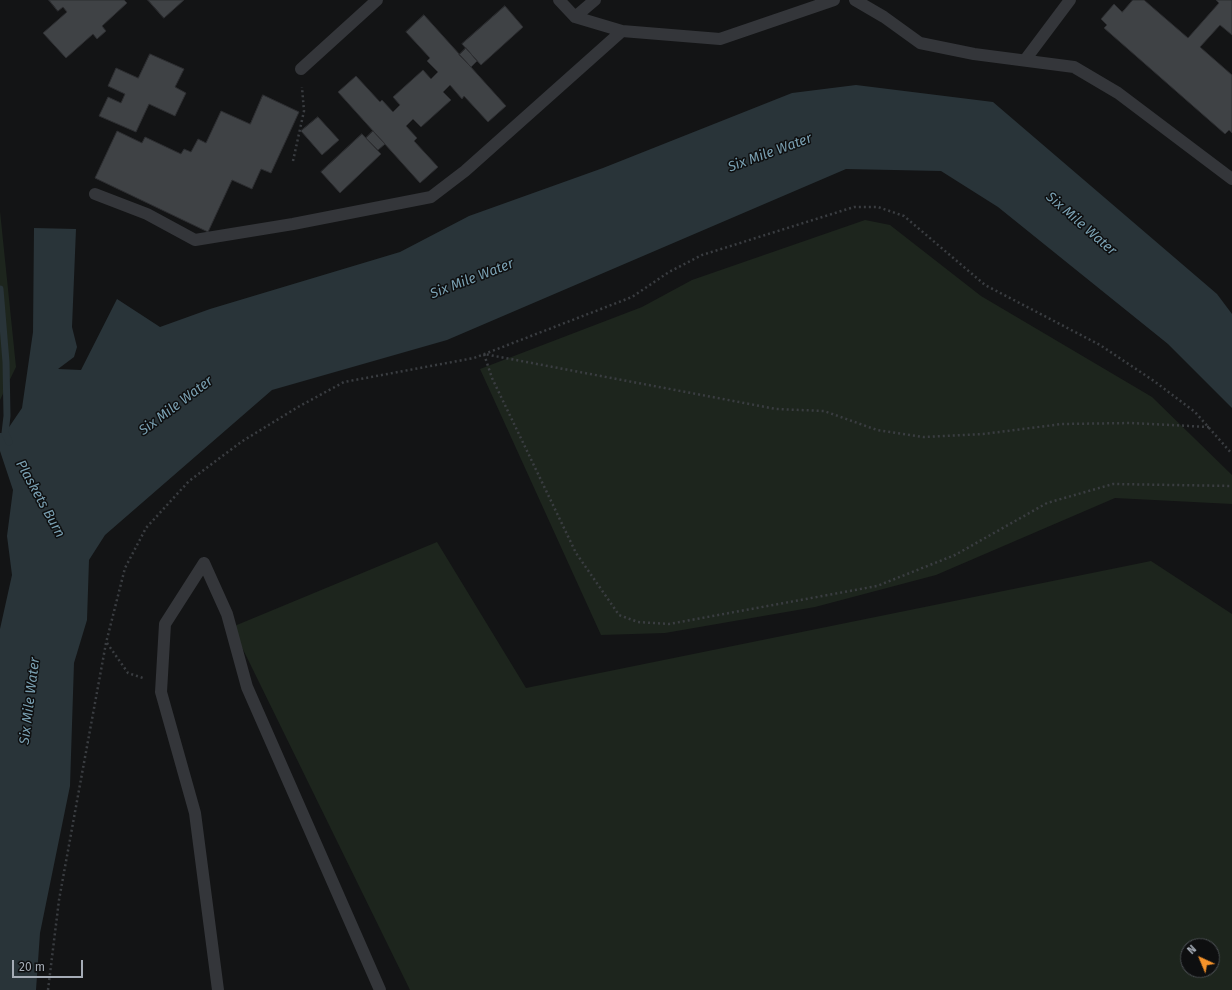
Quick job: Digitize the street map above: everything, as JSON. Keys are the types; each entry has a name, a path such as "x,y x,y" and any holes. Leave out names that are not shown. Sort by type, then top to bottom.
{"lane":[{"path":"301,69 377,0"},
{"path":"559,0 575,17 622,31 720,38 834,0"},
{"path":"575,17 595,0"},
{"path":"855,0 884,17 920,43 953,51 1074,67 1118,93 1232,179"},
{"path":"1025,60 1070,0"},
{"path":"95,194 147,214 195,240 293,224 431,197 465,171 622,31"},
{"path":"218,990 195,813 161,692 165,624 204,563 227,614 248,687 380,990"}],"path":[{"path":"293,161 304,111 301,69"},
{"path":"48,990 59,900 106,643 125,568 146,528 189,481 241,442 298,407 344,382 474,358 632,297 669,272 702,255 854,206 878,207 904,216 985,285 1100,345 1148,377 1195,412 1232,454"},
{"path":"484,354 776,409 824,411 877,430 923,436 983,434 1062,424 1131,423 1209,428"},
{"path":"484,354 492,378 576,553 619,615 638,622 669,624 877,586 955,556 1047,503 1113,484 1232,486"},
{"path":"106,643 128,673 162,681"}],"shaded area":[{"path":"0,211 16,367 0,400"},
{"path":"865,220 890,225 981,296 1152,397 1232,475 1232,504 1115,498 936,575 815,607 665,633 601,635 480,369 642,307 692,280"},
{"path":"437,542 526,688 1151,561 1232,614 1232,990 410,990 232,627"}],"water":[{"name":"Six Mile Water","path":"856,85 993,102 1217,294 1232,314 1232,408 1168,344 998,207 941,171 846,169 447,340 272,390 105,535 89,560 87,620 74,663 70,786 40,933 36,990 0,990 0,629 12,575 7,536 13,490 0,451 0,433 5,433 22,408 33,332 34,228 76,229 72,327 77,347 74,357 58,369 81,370 117,299 160,327 210,309 400,252 469,216 603,168 792,93"}],"building":[{"path":"49,0 124,0 127,3 102,26 106,31 97,39 93,34 66,58 43,33 67,12 63,7 58,11"},
{"path":"148,0 184,0 164,18"},
{"path":"1133,0 1144,0 1188,38 1219,3 1216,0 1232,0 1232,35 1220,25 1200,47 1232,75 1232,133 1229,130 1225,134 1104,28 1107,25 1101,19 1114,4 1122,12"},
{"path":"505,6 523,27 481,65 462,44"},
{"path":"424,15 506,106 488,122 464,96 462,99 450,85 443,92 451,100 421,127 413,119 406,126 417,138 414,141 438,167 420,183 338,92 356,76 380,102 382,100 393,112 400,105 393,97 423,70 431,79 438,72 427,61 430,58 406,32"},
{"path":"466,48 477,61 471,67 459,55"},
{"path":"150,54 184,69 175,87 186,93 175,116 149,104 136,132 99,116 108,97 121,103 125,94 108,86 116,68 138,78"},
{"path":"263,95 299,112 271,173 261,169 252,189 232,180 208,232 95,178 117,131 142,143 145,137 181,154 184,149 191,152 198,139 206,143 221,111 250,124"},
{"path":"318,117 339,140 322,155 301,131"},
{"path":"373,131 385,144 378,150 366,138"},
{"path":"362,134 381,154 340,193 321,172"}],"waterway":[{"name":"Plaskets Burn","path":"0,289 6,362 7,416 5,433 9,442"}]}
